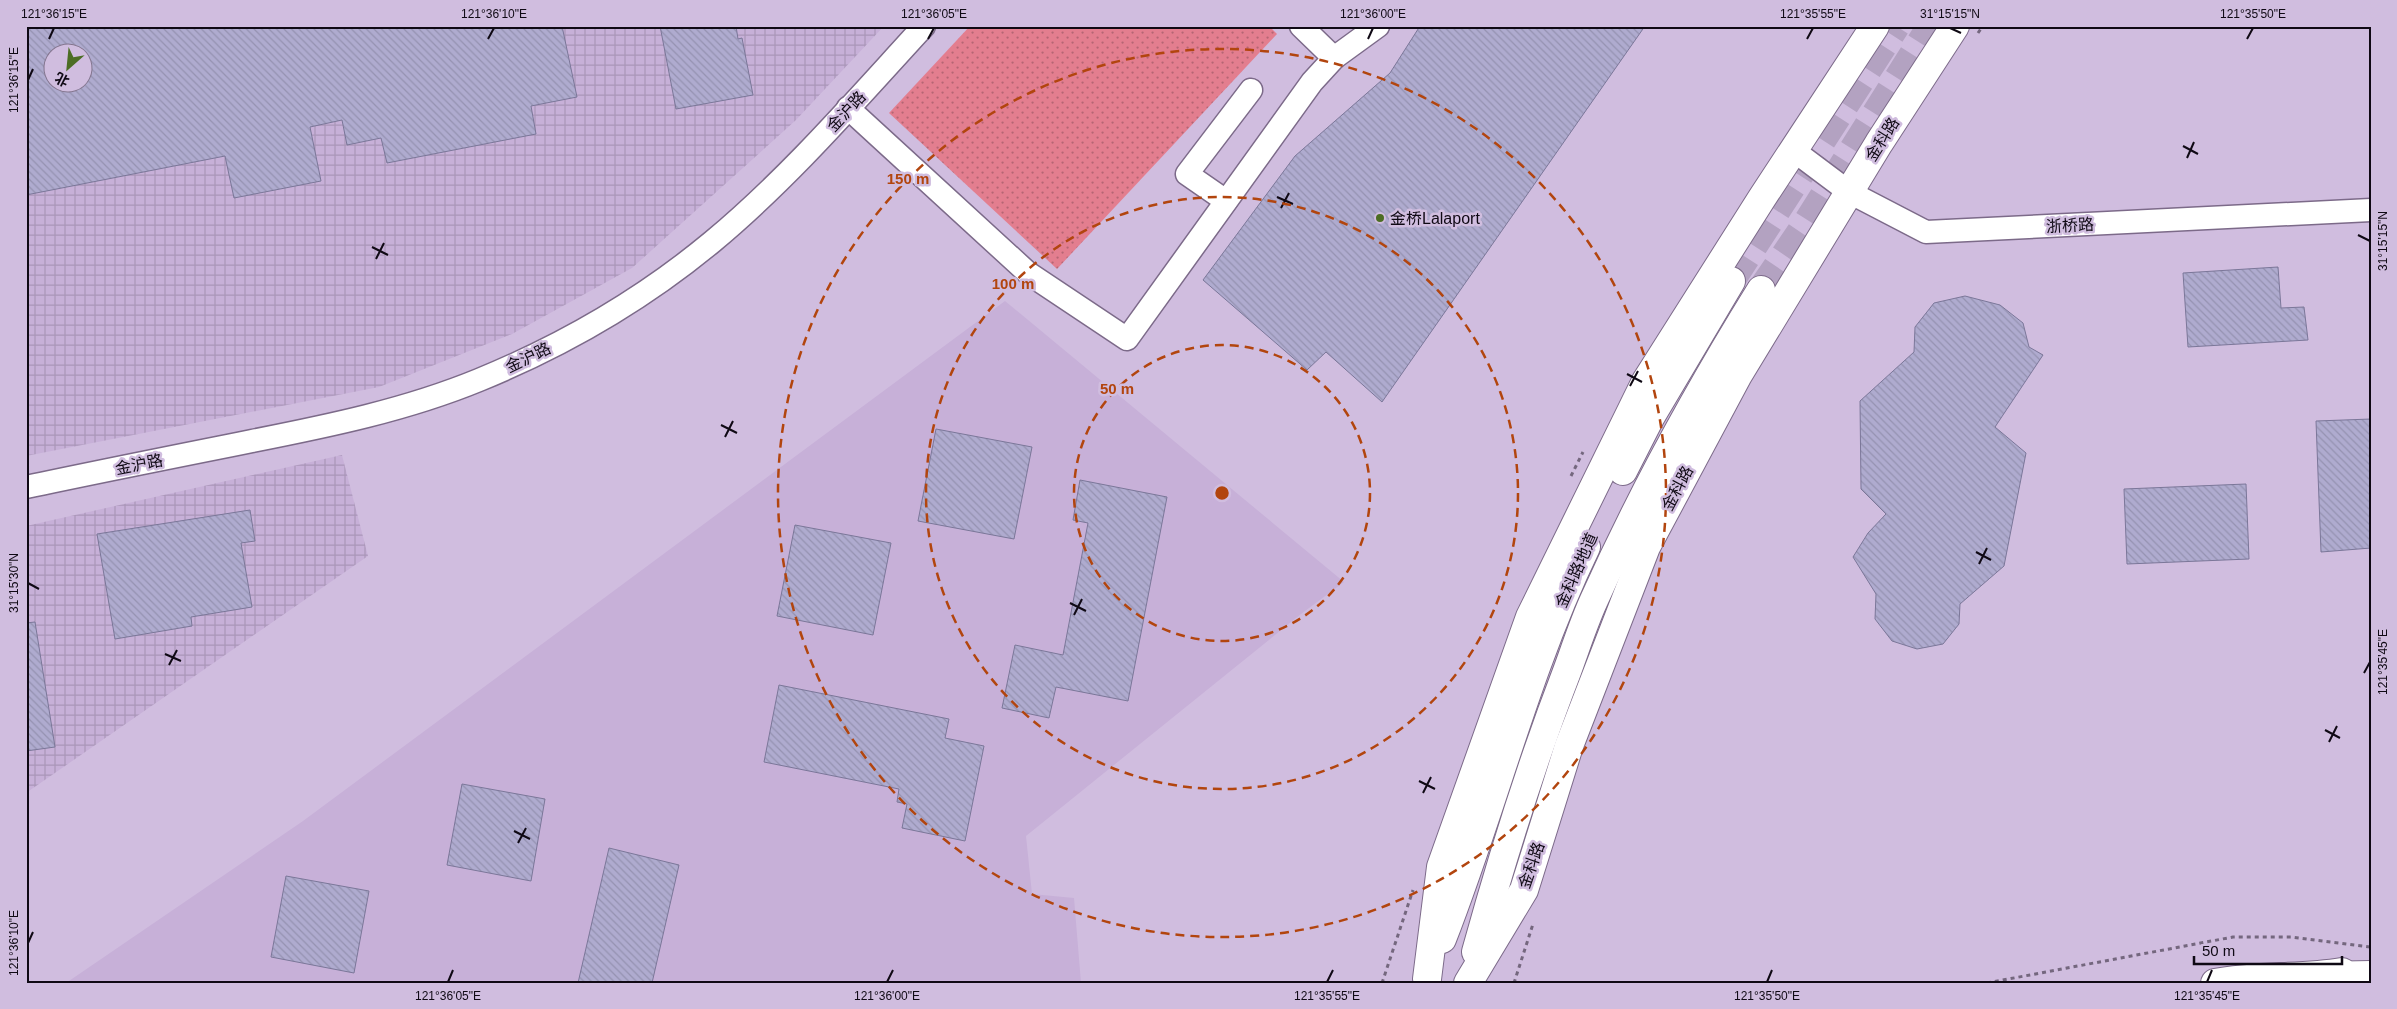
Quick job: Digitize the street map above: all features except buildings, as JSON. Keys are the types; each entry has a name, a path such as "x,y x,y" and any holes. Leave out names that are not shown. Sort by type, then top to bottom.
{"main road":[{"path":"1426,981 1441,867 1530,617 1646,381 1793,150 1875,26"},
{"name":"金科路","path":"1468,983 1524,890 1569,746 1646,547 1738,375 1849,192 1966,30"},
{"name":"金科路地道","path":"1426,981 1466,879 1544,642 1570,580 1651,416 1732,281"},
{"name":"金科路地道","path":"1497,876 1544,731 1594,601 1657,471 1715,364 1761,290"},
{"name":"金科路","path":"1468,983 1497,876"},
{"path":"2318,976 2371,968"},
{"path":"2215,983 2236,979 2371,975"}],"street":[{"name":"金沪路","path":"26,486 338,424 410,404 494,373 544,350 605,317 660,281 710,243 766,194 924,26"},
{"path":"1301,26 1334,58"},
{"path":"848,108 1028,273 1127,339 1312,82 1334,58 1378,26"},
{"path":"1226,201 1188,174 1251,90"},
{"name":"浙桥路","path":"1793,150 1849,192 1926,232 2371,210"}],"path":[{"path":"1966,30 1982,26"},
{"path":"1514,983 1534,919"},
{"path":"1987,983 2233,937 2291,937 2371,947"}],"shaded area":[{"path":"26,26 884,26 796,120 632,268 512,334 379,387 26,456"},
{"path":"970,26 1269,26 1277,34 1057,269 889,113"},
{"path":"1005,301 1344,582 1301,614 1026,836 1032,894 1074,898 1081,983 66,983 303,821"},
{"path":"342,455 368,556 26,793 26,526"}],"tunnel":[{"path":"1731,281 1896,26"},
{"path":"1761,290 1806,224 1931,26"}],"place":[{"name":"金桥Lalaport","path":"1380,218"}]}
